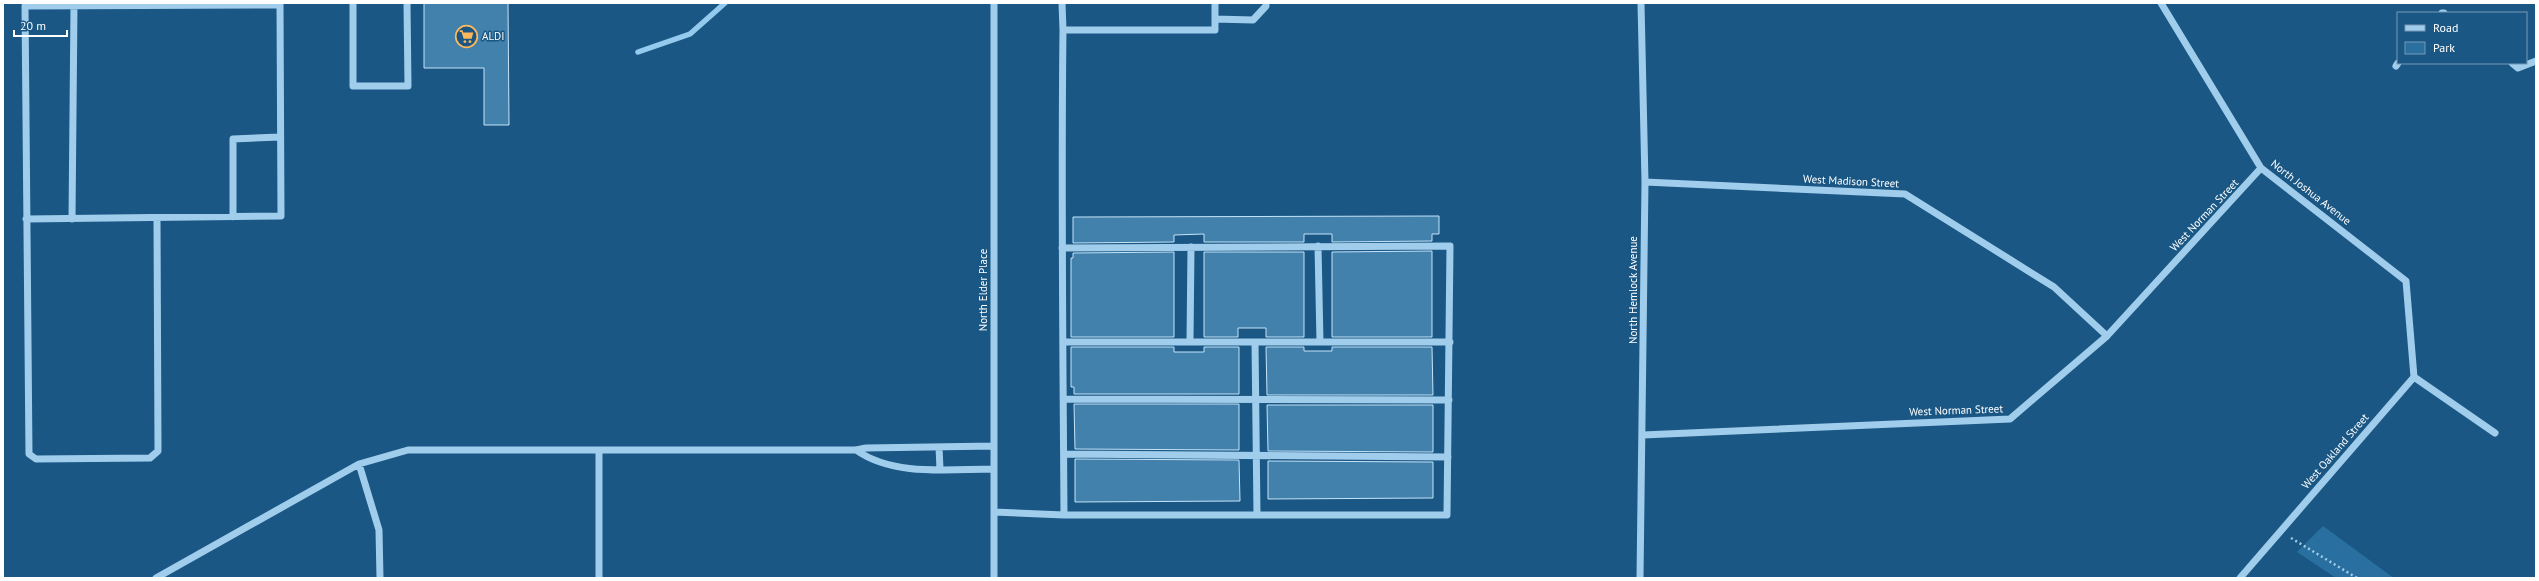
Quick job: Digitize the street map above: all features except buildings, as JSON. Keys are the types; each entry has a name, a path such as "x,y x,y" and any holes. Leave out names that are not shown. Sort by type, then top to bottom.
{"street":[{"path":"353,3 353,86 408,86 407,3"},
{"name":"North Elder Place","path":"994,3 994,578"},
{"path":"1062,3 1064,515"},
{"path":"1063,30 1215,30 1215,3"},
{"path":"1215,19 1253,20 1266,6 1266,3"},
{"name":"North Hemlock Avenue","path":"1640,578 1645,182 1641,3"},
{"path":"26,219 280,216 280,4 122,4 74,6 25,4 26,219 29,454 36,459 150,458 158,452 157,218"},
{"name":"North Joshua Avenue","path":"2163,4 2262,168 2406,281 2414,377"},
{"path":"72,218 74,6"},
{"path":"2513,64 2518,68 2536,61"},
{"path":"233,217 233,139 280,137"},
{"name":"West Norman Street","path":"1643,435 2010,419 2107,336 2262,168"},
{"name":"West Madison Street","path":"1645,182 1905,194 2054,287 2107,336"},
{"path":"1318,246 1320,342"},
{"path":"994,512 1064,515 1447,515 1450,246 1062,248"},
{"path":"1190,342 1191,247"},
{"path":"1063,342 1450,342"},
{"path":"1255,342 1256,515"},
{"path":"2414,377 2495,433"},
{"name":"West Oakland Street","path":"2240,578 2414,377"},
{"path":"1064,399 1449,400"},
{"path":"156,578 359,464 408,450 856,450 866,448 994,446"},
{"path":"939,447 940,469"},
{"path":"598,450 599,578"},
{"path":"856,450 867,458 908,469 994,469"},
{"path":"1064,454 1448,457"},
{"path":"359,464 379,530 380,578"}],"path":[{"path":"2280,531 2357,578"}],"green space":[{"path":"2323,526 2395,578 2336,578 2297,552"}],"waterway":[{"path":"638,52 690,34 725,3"}],"place":[{"name":"ALDI","path":"466,36"}]}
